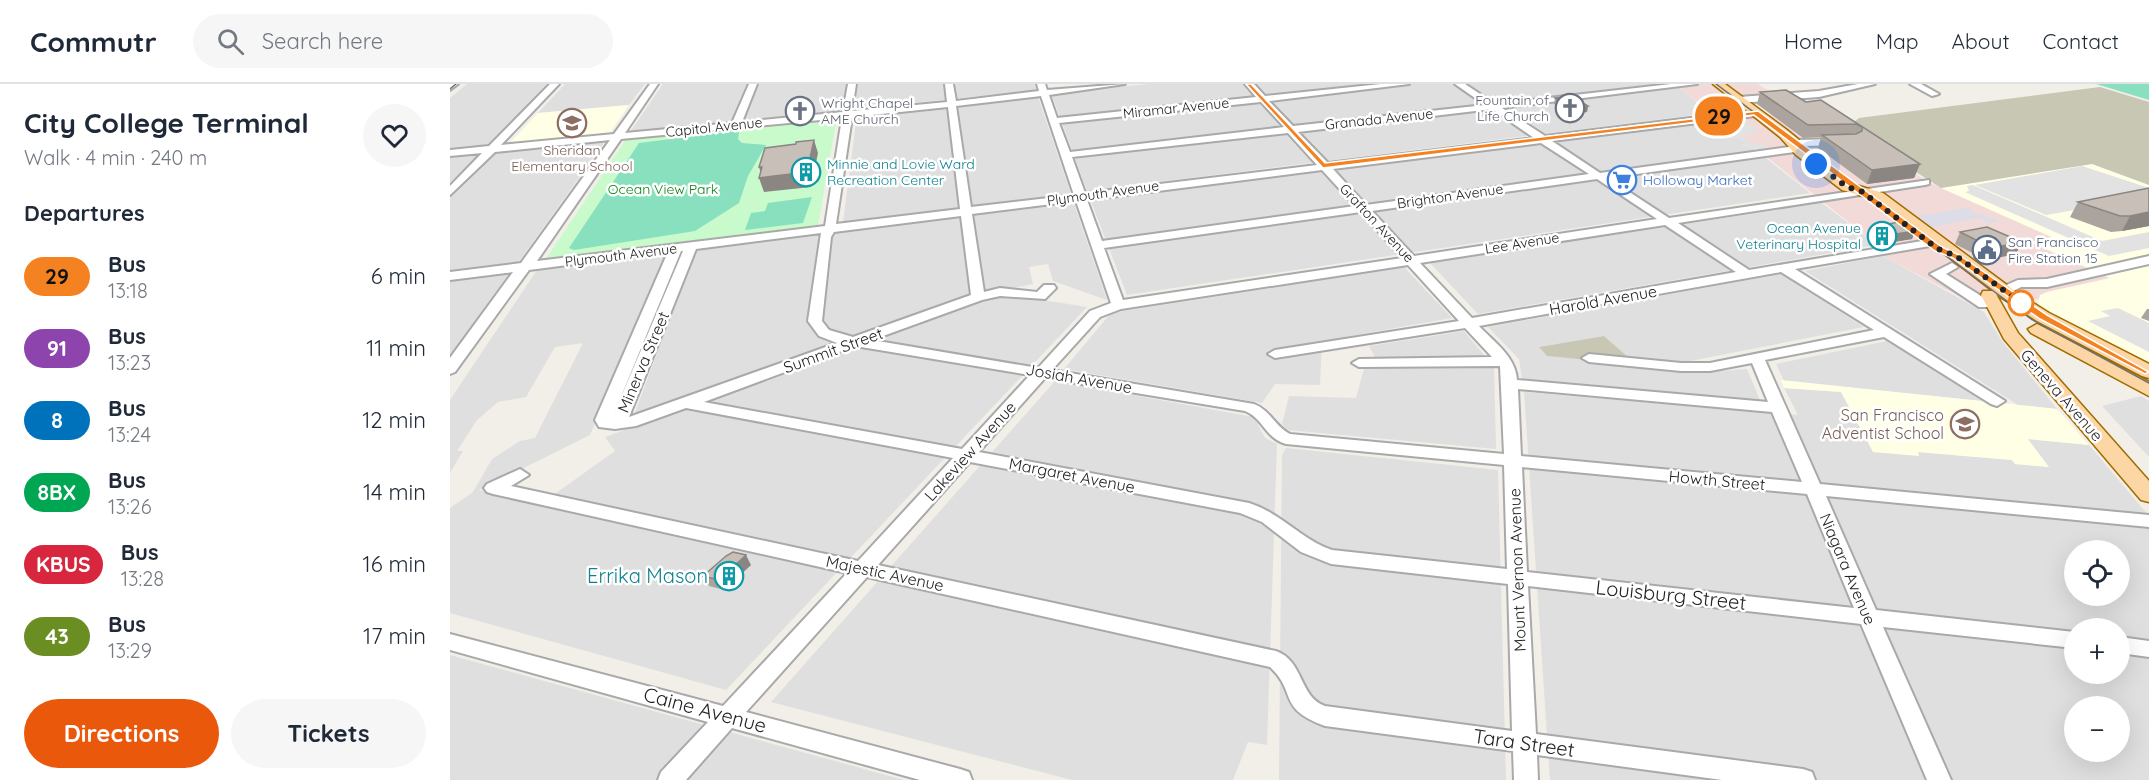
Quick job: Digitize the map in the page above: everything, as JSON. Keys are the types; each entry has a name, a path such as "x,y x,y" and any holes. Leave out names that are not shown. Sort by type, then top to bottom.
{"main road":[{"path":"1718,84 1783,133 1847,187 1878,196 1923,228 1954,262 1994,296 2071,340 2149,390"},
{"path":"1861,191 1934,246 1940,257 1954,262"},
{"name":"Geneva Avenue","path":"1994,296 2010,335 2149,495"},
{"path":"2071,340 2149,372"},
{"name":"Geneva Avenue","path":"2071,340 2046,354 2047,362 2149,477"}],"street":[{"path":"450,87 454,84"},
{"path":"450,192 555,84"},
{"path":"450,369 654,84"},
{"path":"736,125 753,84"},
{"name":"Josiah Avenue","path":"852,84 830,228 825,237 815,321 824,333 837,339 1248,407 1264,414 1274,432 1286,439"},
{"path":"949,84 978,297"},
{"name":"Capitol Avenue","path":"450,153 953,104 1042,88 1121,84"},
{"name":"Grafton Avenue","path":"1249,84 1506,362"},
{"name":"Miramar Avenue","path":"1054,121 1405,84"},
{"path":"1459,84 1747,274"},
{"name":"Granada Avenue","path":"1066,155 1693,84"},
{"path":"1739,100 1819,94 1871,84"},
{"path":"1914,84 1935,94"},
{"path":"1042,88 1118,305"},
{"name":"Plymouth Avenue","path":"450,276 1323,165 1755,113"},
{"name":"Brighton Avenue","path":"1097,245 1798,146 1851,142"},
{"name":"Lee Avenue","path":"1118,305 1925,182"},
{"name":"Minerva Street","path":"676,248 603,420 605,424 615,424 620,418 692,246"},
{"name":"Harold Avenue","path":"1275,354 1470,323 1747,274 1934,246"},
{"path":"1954,262 1936,274 1966,293 1994,296 2041,287 2051,282 2149,260"},
{"path":"1784,268 1997,401"},
{"name":"Summit Street","path":"615,424 636,421 978,297 1000,292 1040,296 1049,288"},
{"name":"Lakeview Avenue","path":"670,780 1095,314 1118,305"},
{"path":"1589,358 1695,368 1886,332"},
{"name":"Niagara Avenue","path":"1757,358 1939,780"},
{"path":"1359,363 1506,362"},
{"name":"Mount Vernon Avenue","path":"1506,362 1510,384 1526,780"},
{"path":"1510,384 1779,408"},
{"name":"Margaret Avenue","path":"684,403 1243,507 1279,523"},
{"name":"Howth Street","path":"1286,439 2149,521"},
{"name":"Majestic Avenue","path":"520,475 493,488 1276,660"},
{"name":"Louisburg Street","path":"1279,523 1306,547 1331,557 2064,639"},
{"name":"Caine Avenue","path":"450,642 960,780"},
{"path":"2130,646 2149,649"},
{"name":"Tara Street","path":"1276,660 1288,672 1298,701 1314,714 1803,780"}],"shaded area":[{"path":"467,84 547,84 486,146 450,150 450,98"},
{"path":"565,84 645,84 629,105 538,113"},
{"path":"663,84 1034,84 1037,90 630,132"},
{"path":"1149,84 1675,84 1710,113 1087,191 1051,93"},
{"path":"1675,84 1758,84 1778,97 1730,100 1751,117 1818,108 1926,181 2053,238 2032,243 2111,279 2047,292 2038,299 1968,301 1883,256 1880,247"},
{"path":"2100,87 2149,102 2149,185 2092,164 1941,188 1863,138 1854,122 1859,118"},
{"path":"1038,97 1071,194 843,222 857,115"},
{"name":"Sheridan Elementary School","path":"629,105 609,134 509,144 538,113"},
{"path":"1718,120 1810,193 1127,295 1090,199"},
{"path":"1745,121 1758,131 1741,137 1756,145 1763,144 1765,146 1762,147 1767,149 1747,148 1740,145 1745,143 1726,137 1736,133 1713,122"},
{"path":"606,140 518,263 450,272 450,156"},
{"path":"2149,155 2149,366 2045,311 2038,304 2040,295 2047,292 2110,278 2031,242 2052,237 1941,188"},
{"path":"2082,166 2149,188 2149,197 2046,215 1975,185"},
{"path":"1973,185 2102,241 2149,232 2149,248 2109,256 1965,192 1969,191 1967,186"},
{"path":"1073,201 1107,300 1053,281 1048,264 1029,267 1033,284 966,298 634,415 696,249"},
{"path":"1822,203 1877,245 1478,314 1430,263"},
{"path":"1970,207 1970,210 1975,213 2000,221 1989,223 1978,218 1929,228 1913,217"},
{"path":"669,253 590,435 479,490 542,503 615,451 605,437 1005,294 1087,307 726,690 450,613 450,508 473,492 492,459 520,441 535,438 583,343 555,347 526,397 498,402 477,420 457,451 463,451 450,473 450,400 537,270"},
{"path":"1883,256 1984,312 2002,341 2057,409 2018,405 1805,271"},
{"path":"1404,267 1452,318 1322,341 1320,385 1275,384 1262,403 1064,369 1111,313"},
{"path":"510,274 450,356 450,281"},
{"path":"1781,274 1864,327 1680,363 1628,357 1604,336 1539,347 1548,356 1706,372 1747,369 1760,400 1522,379 1519,359 1488,327"},
{"path":"2118,308 2149,323 2149,352 2088,321 2110,316 2101,311"},
{"path":"1464,331 1494,367 1496,449 1287,430 1282,424 1289,396 1356,398 1364,369 1375,357 1369,346"},
{"path":"1604,336 1628,357 1589,353 1588,360 1547,356 1539,347"},
{"path":"1887,341 1982,401 1784,381 1776,364"},
{"name":"San Francisco Adventist School","path":"1781,380 2057,409 2089,445 2028,439 2049,467 2015,464 2012,460 1918,452 1919,456 1873,452 1841,392 1784,388"},
{"path":"1055,381 1254,417 1265,438 1277,444 1267,745 1248,742 1233,780 1072,780 771,702"},
{"path":"1784,388 1841,392 1874,452 1919,455 1917,452 2012,460 2015,464 2048,467 2027,439 2089,445 2149,516 2149,780 1550,780 1524,392 1798,415"},
{"path":"2141,396 2149,401 2149,457 2102,406"},
{"path":"1286,448 1498,470 1506,780 1279,780 1282,455"},
{"path":"450,655 904,780 450,780"}],"green space":[{"path":"2096,84 2149,84 2149,100"},
{"name":"Ocean View Park","path":"837,117 818,225 546,259 627,138"},
{"path":"739,132 738,139 742,143 766,145 748,176 739,203 695,231 574,250 569,248 639,143"},
{"path":"812,197 803,223 745,230 751,213 765,211 768,203"}],"building":[{"path":"1786,90 1806,102 1821,100 1920,164 1872,170 1822,135 1856,134 1862,131 1862,127 1856,124 1808,125 1760,92"},
{"path":"1571,96 1588,106 1572,108 1555,98"},
{"path":"814,140 807,172 759,178 762,167 759,167 765,148"},
{"path":"2149,188 2149,212 2130,216 2120,216 2078,202"},
{"path":"1898,222 1915,231 1896,234 1880,226"},
{"path":"1987,227 2022,242 1992,248 1960,232"},
{"path":"733,552 746,555 719,580 703,576 726,556"}],"tram line":[{"path":"450,89 456,84"},
{"path":"1716,84 2031,319 2149,383"}],"bus line":[{"name":"29","path":"1249,84 1323,165 1755,113 1938,249 1956,256 2004,292 2043,317 2149,372"}],"place":[{"name":"Fountain of Life Church","path":"1570,108"},
{"name":"Wright Chapel AME Church","path":"800,111"},
{"name":"Sheridan Elementary School","path":"572,123"},
{"name":"Minnie and Lovie Ward Recreation Center","path":"806,172"},
{"name":"Holloway Market","path":"1622,180"},
{"name":"Ocean Avenue Veterinary Hospital","path":"1882,236"},
{"name":"San Francisco Fire Station 15","path":"1987,250"},
{"name":"San Francisco Adventist School","path":"1965,424"},
{"name":"Errika Mason","path":"729,576"}],"route":[{"path":"1816,164 1847,187 1861,191 1938,249 1956,256 2024,305 2021,303"}]}
